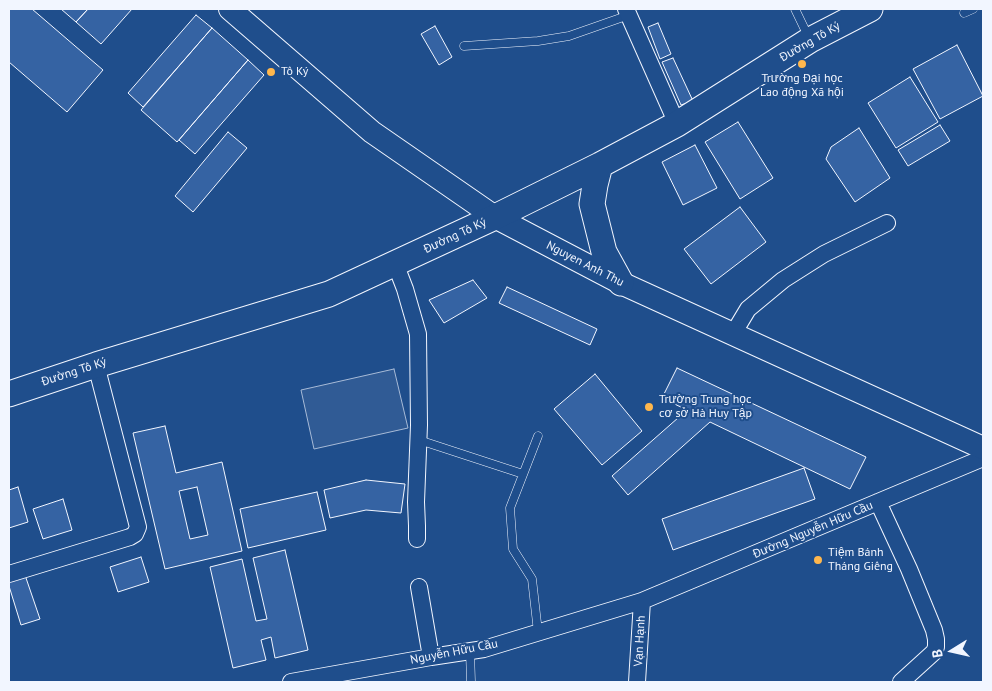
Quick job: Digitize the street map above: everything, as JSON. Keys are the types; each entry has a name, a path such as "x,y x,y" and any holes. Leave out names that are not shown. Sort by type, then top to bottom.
{"main road":[{"name":"Đường Tô Ký","path":"9,394 96,365 329,294 495,217 600,165 677,124 810,40 870,9"},
{"name":"Nguyen Anh Thu","path":"235,10 372,132 495,217 621,283 983,448"},
{"path":"600,165 592,204 604,252 621,283"}],"street":[{"path":"627,12 677,124"},
{"path":"733,334 748,309 783,280 824,254 887,223"},
{"path":"395,264 406,288 418,334 417,539"},
{"path":"9,574 136,534 138,527 96,365"},
{"name":"Đường Nguyễn Hữu Cầu","path":"642,601 983,458"},
{"path":"878,502 909,569 936,639 934,652 901,682"},
{"path":"419,587 431,657"},
{"name":"Nguyễn Hữu Cầu","path":"291,682 484,649 642,601"},
{"name":"Vạn Hạnh","path":"637,682 642,601"}],"lane":[{"path":"796,9 810,40"},
{"path":"964,14 973,9"},
{"path":"464,46 538,41 569,36 627,12"},
{"path":"538,436 510,508 513,549 532,580 538,632"},
{"path":"418,440 523,474"},
{"path":"470,651 470,682"}],"shaded area":[{"path":"394,369 408,428 314,449 301,390"}],"building":[{"path":"9,9 32,9 103,70 67,112 9,62"},
{"path":"61,9 88,9 76,22"},
{"path":"88,9 132,9 101,44 76,22"},
{"path":"196,15 212,28 143,107 128,93"},
{"path":"658,23 671,54 660,59 648,27"},
{"path":"435,26 452,57 439,65 421,34"},
{"path":"212,28 248,60 177,142 141,110"},
{"path":"957,45 983,96 940,119 913,69"},
{"path":"673,58 693,101 681,105 662,62"},
{"path":"248,60 264,75 195,154 179,140"},
{"path":"910,77 938,122 896,148 868,103"},
{"path":"738,122 773,178 740,199 705,142"},
{"path":"940,125 950,141 908,166 898,150"},
{"path":"859,128 890,178 855,202 826,159 831,147"},
{"path":"228,132 247,148 193,212 175,196"},
{"path":"695,145 717,188 683,205 662,162"},
{"path":"740,207 766,242 711,284 684,249"},
{"path":"473,280 487,298 444,323 429,300"},
{"path":"507,287 597,329 590,345 499,303"},
{"name":"Trường Trung học cơ sở Hà Huy Tập","path":"677,368 866,457 850,489 710,422 628,495 612,476 687,410 662,398"},
{"path":"595,374 642,431 602,465 554,409"},
{"path":"165,426 176,473 222,462 242,551 165,569 133,433","holes":["197,487 208,535 190,539 179,491"]},
{"path":"804,468 815,499 673,550 662,519"},
{"path":"366,480 405,484 401,513 366,510 330,518 324,490"},
{"path":"18,487 28,522 9,528 9,490"},
{"path":"317,492 326,530 248,548 240,509"},
{"path":"63,499 72,530 43,539 33,509"},
{"path":"285,550 308,650 275,658 271,637 261,640 266,660 233,668 210,567 242,559 256,621 267,619 253,558"},
{"path":"141,557 149,582 118,592 110,567"},
{"path":"25,575 40,619 21,625 9,586 9,579"}],"place":[{"name":"Trường Đại học Lao động Xã hội","path":"802,64"},
{"name":"Tô Ký","path":"271,72"},
{"name":"Trường Trung học cơ sở Hà Huy Tập","path":"649,407"},
{"name":"Tiệm Bánh Tháng Giêng","path":"818,560"}]}
